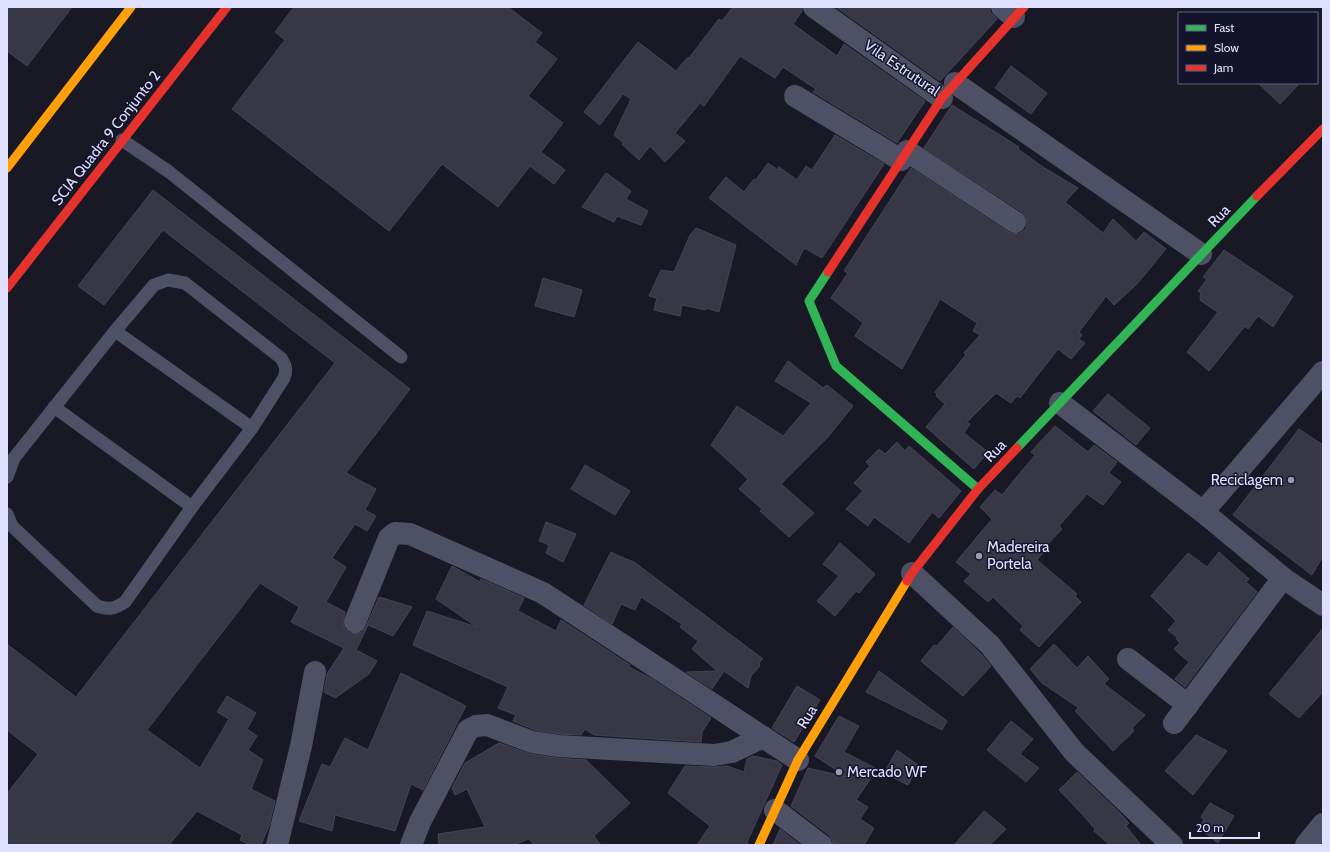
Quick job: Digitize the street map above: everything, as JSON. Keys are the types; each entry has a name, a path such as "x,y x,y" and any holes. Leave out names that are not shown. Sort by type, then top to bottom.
{"street":[{"path":"7,168 131,7"},
{"name":"SCIA Quadra 9 Conjunto 2","path":"7,288 228,7"},
{"name":"Vila Estrutural","path":"814,7 948,91 1013,10"},
{"path":"978,489 836,366 809,301 948,91 1201,254"},
{"path":"795,96 904,156 1015,222"},
{"name":"Rua","path":"759,845 798,760 912,573 978,489 1201,254 1323,129"},
{"path":"1203,512 1323,372"},
{"path":"1060,403 1203,512 1284,578 1323,605"},
{"path":"355,622 390,538 394,533 410,534 543,593 798,760"},
{"path":"912,573 990,645 1074,752 1172,845"},
{"path":"1174,723 1284,578"},
{"path":"1128,659 1188,705"},
{"path":"277,845 301,746 315,672"},
{"path":"411,845 420,822 468,730 476,726 487,725 532,742 559,746 714,755 732,752 763,737"},
{"path":"775,810 821,845"},
{"path":"1306,845 1323,824"}],"lane":[{"path":"122,140 168,171 400,357"},
{"path":"7,477 10,455 54,407 154,285 168,280 185,283 281,358 285,365 286,372 284,378 252,428 192,507 125,602 117,607 106,609 97,606 12,526 7,514"},
{"path":"115,331 252,428"},
{"path":"54,407 192,507"}],"building":[{"path":"7,7 72,7 27,66 7,51"},
{"path":"294,7 508,7 542,33 535,42 557,59 528,96 563,123 541,152 565,170 554,184 530,166 498,207 442,164 389,231 232,109 285,40 275,32"},
{"path":"733,7 802,7 802,11 793,24 837,56 844,44 925,101 897,143 813,92 816,89 783,67 775,78 740,56 704,106 700,103 675,133 685,141 665,162 650,146 639,160 622,144 624,143 614,135 631,99 623,94 600,125 584,112 638,42 676,71 688,57 689,58 719,19 722,21"},
{"path":"836,7 990,7 990,12 997,19 940,81"},
{"path":"1011,66 1047,93 1031,114 995,88"},
{"path":"1259,84 1299,84 1280,104"},
{"path":"952,105 1019,147 1018,149 1043,167 1078,188 1065,202 1103,233 1113,219 1136,241 1144,232 1166,249 1137,284 1114,305 1106,296 1079,332 1082,335 1079,339 1085,343 1071,359 1058,349 1020,398 1017,396 1011,403 996,393 967,422 970,424 964,433 988,452 974,469 926,427 945,404 936,396 937,394 935,392 966,355 964,353 980,335 973,331 977,323 940,299 902,369 855,336 863,323 831,298 848,273 844,271 911,168 1008,232 1014,234 1020,233 1026,229 1026,217 1022,212 924,148"},
{"path":"835,135 884,164 822,258 804,248 796,265 709,198 726,177 744,192 754,179 756,180 768,163 778,170 779,167 797,180 806,166 812,170"},
{"path":"606,173 631,191 626,199 648,211 641,225 617,216 614,222 582,207"},
{"path":"153,190 410,389 346,473 376,489 365,510 376,516 367,531 355,524 332,558 346,567 326,602 345,612 343,623 345,629 350,633 356,634 362,632 366,627 379,597 412,607 393,636 368,625 356,650 377,661 369,674 335,698 324,692 327,674 344,648 291,622 299,607 260,583 147,730 200,768 229,719 217,712 227,696 256,713 247,729 257,736 248,750 263,760 251,789 275,801 269,826 261,845 250,845 240,840 242,835 197,811 169,845 7,845 7,794 38,754 7,730 7,644 76,697 335,363 163,230 104,305 78,286"},
{"path":"696,228 736,245 719,312 706,308 706,310 682,305 680,316 654,310 657,298 649,296 661,270 674,272 690,235"},
{"path":"1224,250 1293,296 1273,327 1258,316 1248,329 1245,326 1209,371 1187,352 1218,312 1201,301 1201,293 1198,291 1207,279 1203,277"},
{"path":"543,278 582,290 574,317 535,306"},
{"path":"788,361 823,388 827,385 853,406 827,438 781,484 814,513 789,537 760,511 762,509 739,489 748,479 711,445 737,406 783,436 811,403 775,381"},
{"path":"1108,394 1150,428 1136,445 1093,411"},
{"path":"1055,426 1088,452 1094,445 1117,462 1109,473 1121,482 1103,505 1087,494 1059,526 1062,529 1044,548 1046,549 1037,560 1077,594 1075,596 1081,602 1039,647 1020,630 1023,626 993,597 988,602 964,581 971,574 956,562 992,519 980,507 995,490 1002,495 1035,455 1031,452"},
{"name":"Reciclagem","path":"1299,429 1323,445 1323,556 1312,575 1233,515"},
{"path":"897,442 905,451 909,446 961,491 939,518 932,512 909,543 874,517 868,526 846,509 863,491 854,483 870,466 866,462 879,449 885,454"},
{"path":"585,465 630,491 615,515 571,489"},
{"path":"546,522 576,534 563,562 546,553 549,545 539,541"},
{"path":"840,543 875,574 859,593 856,591 835,616 817,601 839,576 823,564"},
{"path":"611,552 634,562 763,659 759,663 760,666 751,676 748,688 724,671 712,689 686,672 717,671 692,649 698,641 680,627 682,624 641,597 635,610 621,604 612,624 584,605"},
{"path":"1219,552 1249,579 1246,582 1257,592 1185,687 1175,679 1189,662 1174,649 1180,643 1176,639 1178,638 1168,630 1176,621 1151,596 1188,553 1207,567"},
{"path":"452,566 480,582 481,579 524,598 518,611 556,631 561,620 630,665 629,667 652,679 711,718 702,732 701,742 594,735 585,729 581,735 560,734 535,730 513,721 516,715 498,708 508,687 413,645 427,611 477,627 436,599"},
{"path":"953,627 981,654 991,666 963,696 921,661 934,645 937,646"},
{"path":"1323,628 1323,692 1299,718 1269,694"},
{"path":"1054,644 1077,668 1088,656 1109,679 1104,684 1145,715 1132,728 1134,731 1113,751 1075,711 1079,708 1042,683 1030,669"},
{"path":"879,671 947,721 942,730 866,692"},
{"path":"401,673 466,706 423,790 411,784 395,831 335,815 332,831 299,821 322,764 330,767 345,738 368,750"},
{"path":"797,686 820,700 794,742 772,728"},
{"path":"839,716 859,726 844,752 875,768 869,781 856,800 868,807 860,819 874,828 864,845 833,845 829,835 791,806 808,768 847,777 815,756"},
{"path":"1011,721 1033,739 1020,754 1039,768 1026,782 987,750"},
{"path":"1196,735 1227,751 1193,795 1165,771"},
{"path":"499,743 530,754 586,760 630,803 594,836 601,845 534,845 529,839 513,845 439,845 438,834 485,827 467,789 455,795 452,788 465,763"},
{"path":"897,750 918,765 908,785 884,773"},
{"path":"753,756 777,761 782,765 747,845 697,845 710,826 668,793 685,766 727,766 744,772 747,759"},
{"path":"1077,772 1129,823 1126,826 1141,845 1110,845 1094,831 1095,829 1059,790"},
{"path":"1210,803 1234,816 1218,843 1199,828 1204,820 1201,817"},
{"path":"984,811 1006,829 990,845 954,845"},
{"path":"780,829 800,845 773,845"}],"traffic: fast":[{"path":"1017,448 1257,196"},
{"path":"828,272 809,301 836,366 978,489"}],"traffic: slow":[{"path":"7,168 131,7"},
{"path":"759,845 798,760 907,581"}],"traffic: jam":[{"path":"7,288 227,7"},
{"path":"828,272 942,98 1024,7"},
{"path":"1257,196 1323,129"},
{"path":"907,581 978,489 1017,448"}],"place":[{"name":"Reciclagem","path":"1291,480"},
{"name":"Madereira Portela","path":"979,556"},
{"name":"Mercado WF","path":"839,772"}]}
